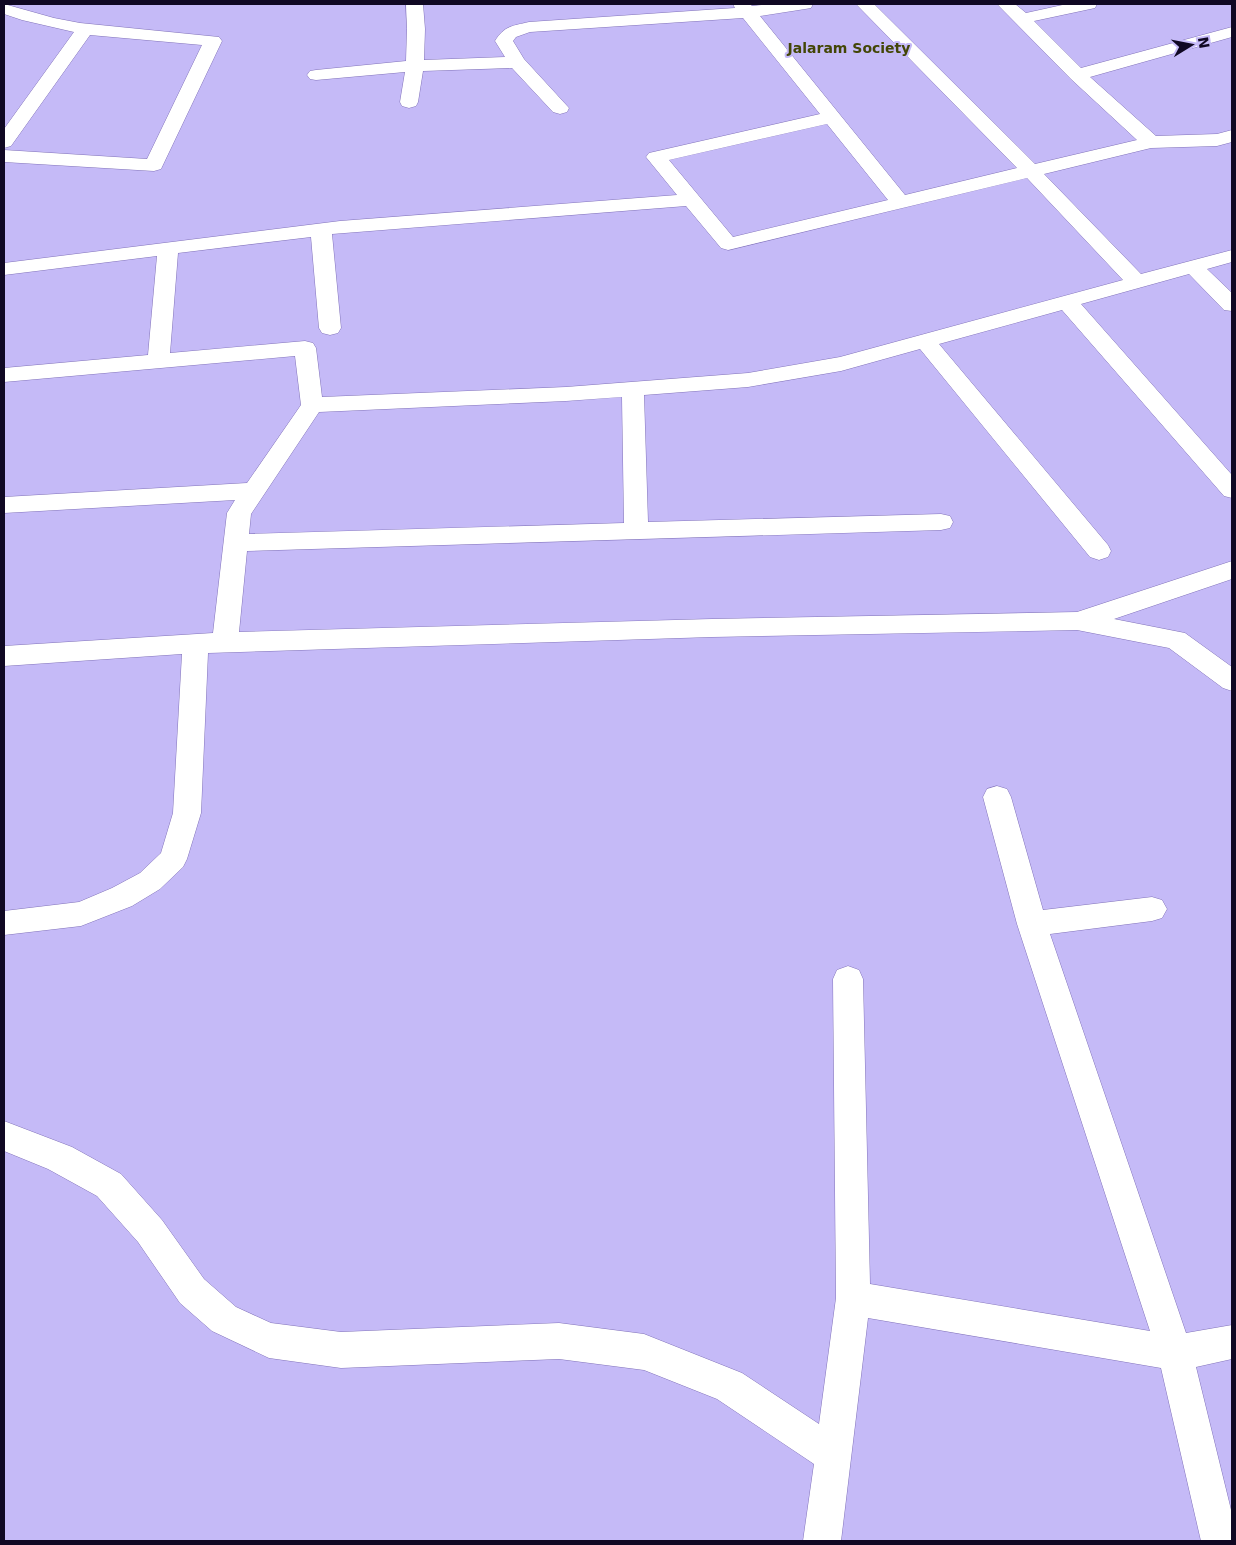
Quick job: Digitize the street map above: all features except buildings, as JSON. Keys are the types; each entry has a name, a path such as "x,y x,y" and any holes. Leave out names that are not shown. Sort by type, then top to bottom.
{"street":[{"path":"409,102 416,66 417,28 414,4"},
{"path":"560,108 517,62 504,41 509,33 577,17 805,4"},
{"path":"864,4 1030,170 1137,282"},
{"path":"1005,4 1077,76 1151,142"},
{"path":"1022,19 1089,4"},
{"path":"4,8 25,17 86,28 213,41 154,165 4,156"},
{"path":"745,8 900,202"},
{"path":"4,142 86,28"},
{"path":"1077,76 1232,32"},
{"path":"316,74 416,66 517,62"},
{"path":"832,117 656,156 690,200 728,244 1151,142 1218,140 1232,136"},
{"path":"4,269 322,229 690,200"},
{"path":"322,229 330,328"},
{"path":"158,361 168,248"},
{"path":"312,405 566,394 757,379 841,364 1232,256"},
{"path":"1193,267 1232,305"},
{"path":"1067,302 1232,490"},
{"path":"926,341 1099,551"},
{"path":"4,375 305,348 312,405 239,513 225,642"},
{"path":"633,389 636,531"},
{"path":"4,505 253,491"},
{"path":"236,543 940,522"},
{"path":"1077,621 1232,570"},
{"path":"4,656 225,642 712,628 1077,621 1176,640 1232,681"},
{"path":"4,923 81,914 122,897 150,881 173,859 187,813 194,644"},
{"path":"997,797 1032,924 1175,1353 1220,1541"},
{"path":"1032,924 1152,909"},
{"path":"822,1541 853,1298 848,979"},
{"path":"4,1136 60,1158 109,1184 150,1231 192,1291 224,1319 269,1340 341,1350 559,1341 644,1352 729,1386 833,1455"},
{"path":"853,1298 1175,1353 1232,1342"}],"district":[{"name":"Jalaram Society","path":"849,48"}]}
